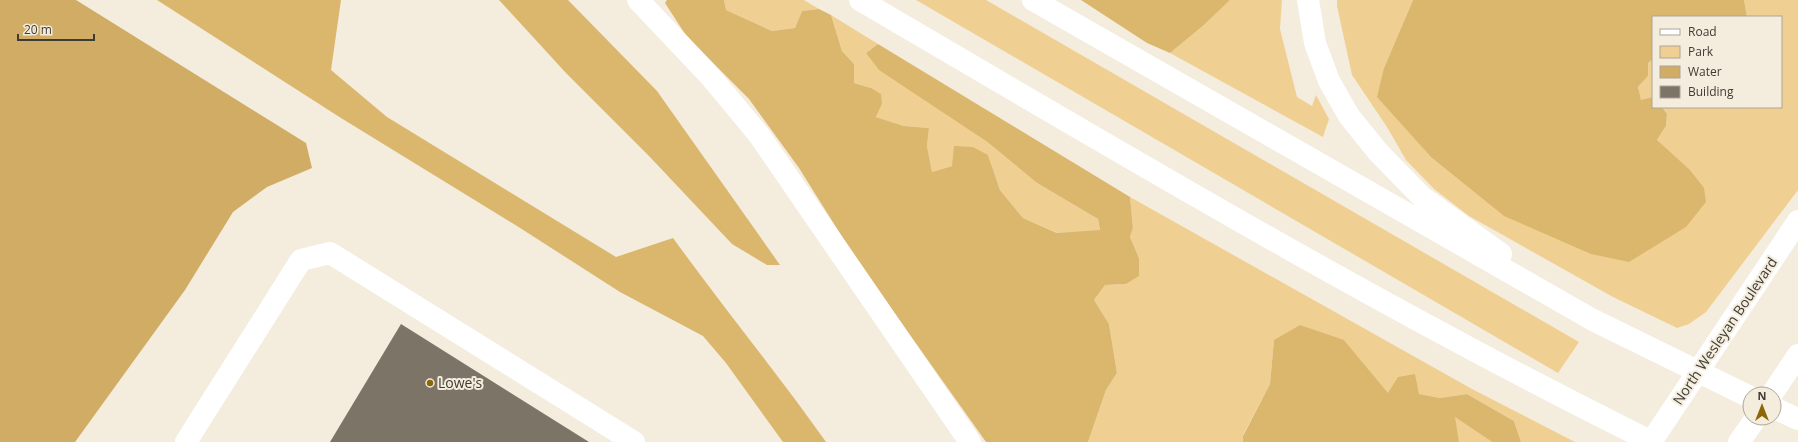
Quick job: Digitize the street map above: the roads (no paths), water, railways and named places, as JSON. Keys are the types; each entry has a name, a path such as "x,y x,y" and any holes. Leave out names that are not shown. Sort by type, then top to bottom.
{"main road":[{"path":"638,0 710,76 759,135 970,442"},
{"path":"860,0 1208,205 1545,389 1652,442"},
{"path":"1033,0 1593,320 1742,393"},
{"path":"1308,0 1315,43 1329,81 1349,116 1378,152 1422,197 1593,320"},
{"name":"North Wesleyan Boulevard","path":"1652,442 1798,221"},
{"path":"186,442 300,260 330,253 634,442"},
{"path":"1777,386 1798,355"},
{"path":"1782,412 1798,419"},
{"path":"1739,442 1750,426"}],"water":[{"path":"0,0 76,0 306,143 312,168 267,187 233,212 185,290 75,442 0,442"}],"place":[{"name":"Lowe's","path":"430,383"}]}
